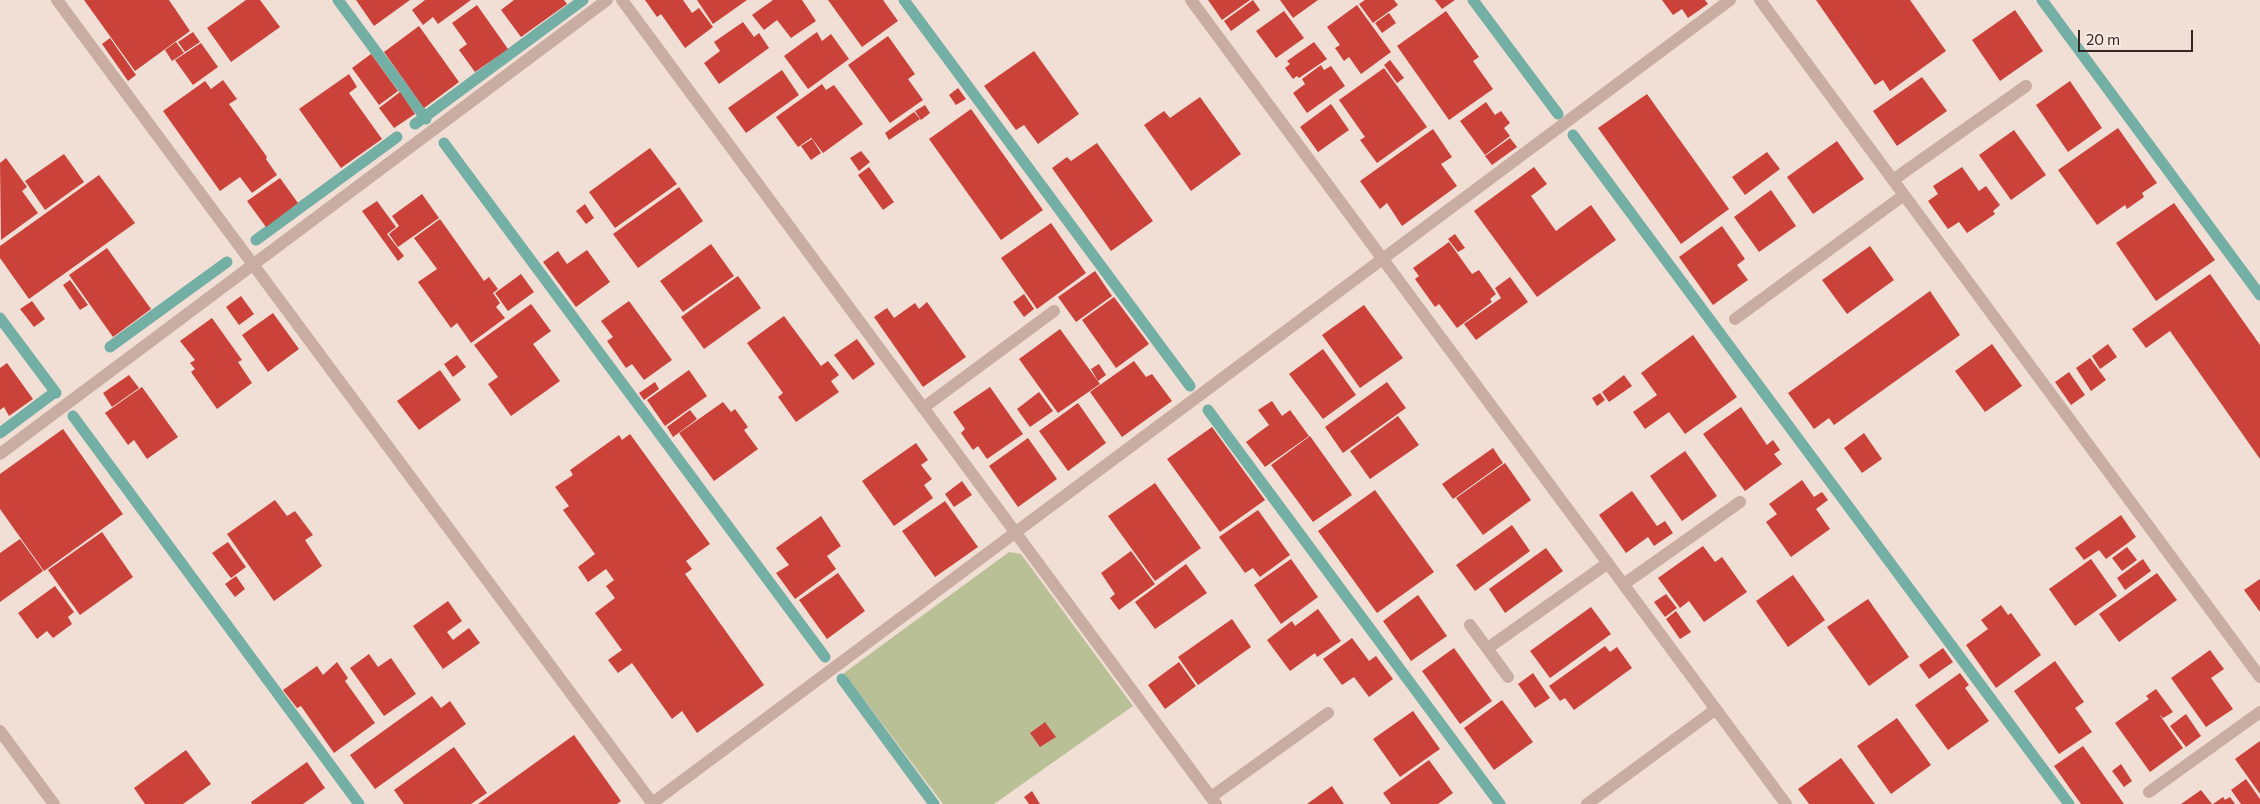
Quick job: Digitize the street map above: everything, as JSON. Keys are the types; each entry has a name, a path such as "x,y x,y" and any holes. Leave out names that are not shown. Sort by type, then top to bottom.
{"street":[{"path":"57,0 652,804 1730,0"},
{"path":"0,454 607,0"},
{"path":"622,0 1214,800 1328,713"},
{"path":"1191,0 1786,804"},
{"path":"1760,0 2260,677"},
{"path":"1893,180 2026,86"},
{"path":"1735,319 1904,195"},
{"path":"923,408 1054,311"},
{"path":"1624,584 1740,502"},
{"path":"1488,648 1608,563"},
{"path":"1470,625 1508,677"},
{"path":"1587,804 1716,709"},
{"path":"2149,792 2260,712"},
{"path":"0,731 54,804"}],"green space":[{"path":"1009,552 1021,554 1133,706 994,804 943,804 844,673"}],"building":[{"path":"84,0 169,0 190,31 135,71"},
{"path":"246,0 260,0 280,27 231,62 207,28"},
{"path":"356,0 410,0 374,26"},
{"path":"425,0 471,0 438,24 433,17 423,25 412,10"},
{"path":"514,0 564,0 567,4 521,37 501,10"},
{"path":"645,0 683,0 692,13 699,8 713,27 685,48 661,14 657,17"},
{"path":"697,0 747,0 713,24"},
{"path":"773,0 802,0 816,21 791,38 777,20 764,30 752,15"},
{"path":"828,0 883,0 898,21 862,47"},
{"path":"1208,0 1250,0 1222,20"},
{"path":"1253,0 1260,10 1231,31 1224,21"},
{"path":"1280,0 1318,0 1293,18"},
{"path":"1365,0 1394,0 1398,5 1373,23 1359,4"},
{"path":"1435,0 1455,0 1442,9"},
{"path":"1662,0 1705,0 1708,4 1688,18 1682,9 1673,15"},
{"path":"1816,0 1910,0 1946,51 1890,91 1883,80 1875,85"},
{"path":"477,5 508,49 475,72 459,50 467,44 452,23"},
{"path":"1357,5 1391,52 1361,74 1349,57 1344,61 1335,48 1340,45 1327,27"},
{"path":"2015,10 2043,51 2000,81 1972,40"},
{"path":"1284,11 1304,38 1276,58 1256,31"},
{"path":"1446,11 1479,57 1473,61 1493,89 1449,120 1397,46"},
{"path":"1389,13 1396,23 1382,33 1375,23"},
{"path":"743,22 754,37 759,33 769,48 719,84 704,63 720,51 714,42"},
{"path":"419,26 459,82 424,108 384,52"},
{"path":"193,32 200,42 185,52 178,42"},
{"path":"817,32 822,41 831,34 849,59 808,89 784,56"},
{"path":"888,36 915,74 908,79 923,100 890,123 848,65"},
{"path":"110,38 136,75 128,81 102,44"},
{"path":"176,42 184,53 172,61 165,50"},
{"path":"1314,42 1327,59 1299,78 1297,76 1293,79 1285,68 1290,64 1287,61"},
{"path":"201,43 218,67 193,85 175,60"},
{"path":"1034,51 1079,114 1038,144 1024,125 1016,130 984,86"},
{"path":"371,54 398,91 379,105 352,68"},
{"path":"1390,60 1404,78 1397,83 1384,65"},
{"path":"1321,65 1324,70 1331,66 1345,86 1307,113 1293,93 1305,84 1302,79"},
{"path":"1384,68 1427,127 1377,163 1360,140 1365,137 1339,100"},
{"path":"782,70 799,95 746,133 728,108"},
{"path":"349,74 357,87 349,93 382,139 341,168 299,109"},
{"path":"1922,77 1947,111 1897,146 1873,111"},
{"path":"223,80 237,99 229,104 267,157 266,159 277,175 252,193 240,177 220,191 163,111 205,81 211,89"},
{"path":"2070,81 2102,128 2068,152 2036,105"},
{"path":"822,84 826,90 834,85 863,124 823,153 810,136 811,138 798,147 776,117"},
{"path":"958,88 966,99 956,105 949,95"},
{"path":"400,92 415,114 394,128 379,108"},
{"path":"1647,94 1729,209 1681,244 1598,128"},
{"path":"1200,97 1241,154 1191,191 1144,125 1164,111 1170,118"},
{"path":"1486,102 1495,115 1501,111 1510,123 1504,128 1510,136 1485,155 1460,121"},
{"path":"1331,104 1349,130 1318,152 1300,127"},
{"path":"925,105 930,113 921,120 915,111"},
{"path":"971,109 1043,210 1001,240 929,139"},
{"path":"914,112 920,119 889,140 885,133"},
{"path":"2118,128 2157,183 2142,193 2144,197 2127,209 2125,205 2097,225 2058,170"},
{"path":"1433,129 1452,157 1441,164 1457,186 1402,226 1387,203 1380,209 1360,181"},
{"path":"2014,130 2046,175 2011,200 1979,155"},
{"path":"1510,138 1517,147 1492,165 1485,156"},
{"path":"812,139 821,153 811,160 801,146"},
{"path":"1837,141 1864,179 1813,214 1787,177"},
{"path":"1097,143 1153,221 1111,251 1052,168 1067,157 1071,161"},
{"path":"650,148 677,184 615,228 589,192"},
{"path":"861,151 870,162 859,171 850,158"},
{"path":"1767,152 1780,169 1745,195 1732,177"},
{"path":"64,154 84,182 45,210 25,181"},
{"path":"6,158 27,187 22,191 38,213 1,240 0,163"},
{"path":"869,167 894,202 883,210 858,175"},
{"path":"1534,167 1547,184 1531,196 1556,231 1591,205 1616,240 1537,297 1474,211"},
{"path":"1962,167 1979,191 1986,186 2000,205 1993,211 1995,214 1967,233 1959,222 1948,229 1928,201 1938,194 1933,186"},
{"path":"99,175 135,223 29,299 0,258 0,246"},
{"path":"280,178 298,203 266,227 247,201"},
{"path":"679,187 703,221 638,268 613,234"},
{"path":"1771,190 1796,226 1759,252 1734,217"},
{"path":"422,194 439,218 398,247 389,234 399,226 392,216"},
{"path":"377,201 396,227 387,234 404,256 398,261 362,211"},
{"path":"2174,203 2215,260 2156,301 2116,243"},
{"path":"585,204 594,218 586,224 576,211"},
{"path":"440,219 484,281 489,277 498,289 493,293 500,303 496,307 505,318 471,343 457,323 451,328 418,282 437,269 414,238"},
{"path":"1051,223 1086,273 1037,309 1001,258"},
{"path":"1722,226 1745,259 1737,265 1748,280 1713,305 1679,257"},
{"path":"1455,234 1465,248 1458,252 1448,239"},
{"path":"1449,242 1472,274 1479,270 1496,294 1490,299 1492,302 1457,328 1439,304 1435,307 1415,279 1419,276 1413,268"},
{"path":"711,244 734,276 683,312 660,281"},
{"path":"1870,246 1894,280 1847,314 1822,280"},
{"path":"107,248 151,309 113,337 69,275"},
{"path":"587,250 610,282 576,307 543,262 558,251 567,264"},
{"path":"1095,271 1112,296 1076,322 1058,297"},
{"path":"521,274 534,292 508,311 495,293"},
{"path":"2210,274 2260,345 2260,459 2170,331 2146,348 2132,329"},
{"path":"738,276 761,308 704,349 681,317"},
{"path":"1510,277 1528,302 1476,340 1464,324 1501,298 1495,288"},
{"path":"70,280 88,305 80,310 63,285"},
{"path":"1930,291 1960,335 1834,425 1829,418 1814,429 1788,393"},
{"path":"1024,294 1034,309 1024,317 1013,302"},
{"path":"241,296 254,314 239,325 226,307"},
{"path":"1114,297 1149,344 1116,368 1082,320"},
{"path":"32,301 45,319 34,327 20,309"},
{"path":"629,301 672,360 644,380 632,364 626,368 607,341 613,337 601,321"},
{"path":"927,302 966,357 923,387 874,317 887,308 894,318 915,303 919,309"},
{"path":"531,304 551,331 533,344 560,381 511,416 488,384 498,377 474,345"},
{"path":"1364,305 1403,358 1360,388 1322,335"},
{"path":"273,313 299,349 268,372 242,335"},
{"path":"784,316 821,366 828,361 839,375 831,381 839,392 796,422 778,397 783,393 747,343"},
{"path":"212,318 242,360 238,362 252,383 217,409 191,372 195,369 190,363 195,360 180,341"},
{"path":"1060,329 1100,384 1058,413 1019,359"},
{"path":"1693,335 1737,397 1685,434 1669,412 1645,429 1633,412 1657,395 1641,373"},
{"path":"857,339 875,364 853,380 834,355"},
{"path":"1992,344 2022,386 1985,412 1955,371"},
{"path":"2108,344 2117,357 2100,369 2092,356"},
{"path":"1323,349 1356,395 1323,419 1289,374"},
{"path":"457,355 466,367 453,377 444,364"},
{"path":"2090,358 2106,380 2091,391 2076,368"},
{"path":"1134,361 1146,377 1152,374 1172,401 1122,437 1090,392"},
{"path":"7,363 33,399 9,416 4,407 0,410 0,368"},
{"path":"1099,364 1106,375 1098,381 1091,369"},
{"path":"440,370 461,400 419,430 397,401"},
{"path":"689,370 707,396 665,426 647,400"},
{"path":"2069,372 2085,395 2071,405 2055,382"},
{"path":"129,375 139,388 112,407 103,393"},
{"path":"1624,375 1632,386 1609,402 1602,392"},
{"path":"655,382 659,389 644,400 639,393"},
{"path":"1387,382 1406,408 1343,453 1325,427"},
{"path":"142,387 178,437 147,459 134,440 128,445 105,413"},
{"path":"990,387 1023,434 987,459 978,446 973,450 961,433 965,429 953,412"},
{"path":"1039,392 1053,411 1030,427 1017,409"},
{"path":"1600,393 1605,400 1597,406 1592,398"},
{"path":"1272,401 1282,416 1290,410 1309,436 1265,467 1246,442 1269,425 1258,410"},
{"path":"723,402 731,412 735,409 748,427 744,430 758,449 714,481 679,433"},
{"path":"1078,403 1106,443 1068,471 1039,431"},
{"path":"1741,407 1767,445 1773,440 1780,450 1774,454 1782,464 1745,491 1703,434"},
{"path":"690,410 697,419 673,437 667,427"},
{"path":"1398,416 1419,445 1370,479 1350,451"},
{"path":"1212,427 1265,500 1220,532 1167,459"},
{"path":"63,429 123,514 44,571 0,509 0,474"},
{"path":"1864,433 1882,459 1862,473 1844,448"},
{"path":"630,434 710,544 686,561 692,569 685,574 764,685 697,733 682,711 672,719 632,663 618,673 608,660 622,650 595,613 615,598 606,586 614,580 606,569 588,582 578,567 595,554 563,510 569,506 555,487 573,475 570,470 619,435 622,440"},
{"path":"1310,436 1352,495 1313,522 1271,465"},
{"path":"1028,438 1057,479 1018,507 989,466"},
{"path":"916,443 928,460 921,465 932,479 924,485 933,498 894,526 862,481"},
{"path":"1493,448 1503,463 1453,499 1442,484"},
{"path":"1685,451 1717,496 1682,521 1650,476"},
{"path":"1505,463 1531,500 1483,535 1456,498"},
{"path":"1802,480 1814,497 1822,492 1828,500 1816,509 1830,529 1791,557 1766,522 1777,514 1769,504"},
{"path":"962,481 972,495 954,507 945,494"},
{"path":"1155,483 1201,548 1155,581 1108,516"},
{"path":"1375,490 1434,572 1377,613 1318,531"},
{"path":"1632,491 1657,526 1665,521 1673,533 1654,546 1648,537 1626,553 1599,515"},
{"path":"275,500 287,516 295,511 313,535 305,540 322,566 274,601 227,534"},
{"path":"945,501 978,547 935,577 902,531"},
{"path":"1258,510 1290,555 1260,577 1253,568 1245,573 1219,537"},
{"path":"2121,515 2136,537 2106,559 2099,550 2084,560 2075,548"},
{"path":"821,516 841,546 827,556 836,569 795,599 776,573 789,565 776,548"},
{"path":"1512,525 1530,551 1475,591 1456,565"},
{"path":"102,532 133,577 80,615 48,570"},
{"path":"20,539 43,571 0,602 0,553"},
{"path":"228,542 246,567 231,578 212,553"},
{"path":"1703,546 1715,562 1722,557 1747,592 1704,622 1689,601 1680,608 1658,578"},
{"path":"2127,547 2137,560 2122,571 2112,558"},
{"path":"1546,548 1563,571 1505,613 1489,589"},
{"path":"1131,551 1155,584 1119,610 1110,598 1115,594 1101,573"},
{"path":"1291,559 1318,597 1281,624 1254,585"},
{"path":"2091,559 2117,596 2075,626 2049,589"},
{"path":"2143,559 2151,571 2125,590 2117,578"},
{"path":"1186,564 1207,593 1155,629 1135,602"},
{"path":"838,573 865,611 827,639 799,600"},
{"path":"2157,573 2177,600 2119,642 2099,614"},
{"path":"1793,575 1825,620 1788,647 1756,601"},
{"path":"236,576 245,589 235,597 225,584"},
{"path":"2260,579 2260,612 2244,590"},
{"path":"55,586 74,612 68,617 72,624 53,638 47,631 37,639 18,613"},
{"path":"1666,594 1677,608 1665,617 1654,602"},
{"path":"1418,595 1447,636 1411,661 1383,621"},
{"path":"1868,599 1909,657 1869,686 1827,627"},
{"path":"448,601 462,621 447,632 453,640 469,628 480,643 443,669 413,626"},
{"path":"2001,605 2008,615 2011,613 2041,655 1996,688 1966,645 1988,629 1981,620"},
{"path":"1591,607 1611,634 1550,678 1530,651"},
{"path":"1318,609 1341,641 1317,657 1315,653 1290,671 1267,640 1292,621 1295,626"},
{"path":"1676,611 1691,632 1680,639 1666,619"},
{"path":"1232,619 1251,647 1198,685 1178,657"},
{"path":"1352,638 1369,661 1376,656 1393,679 1369,697 1354,677 1342,685 1323,659"},
{"path":"1605,646 1610,652 1617,647 1632,668 1574,710 1565,698 1560,701 1549,686"},
{"path":"1454,648 1492,701 1460,724 1422,671"},
{"path":"1943,648 1953,662 1929,679 1919,665"},
{"path":"2210,650 2224,669 2211,678 2233,709 2206,727 2171,678"},
{"path":"369,654 378,667 391,658 416,694 384,716 350,668"},
{"path":"2055,661 2084,702 2075,708 2092,732 2059,754 2014,691"},
{"path":"337,662 348,678 345,681 375,723 334,753 301,706 297,708 283,690 317,666 323,675"},
{"path":"1179,662 1196,686 1165,709 1148,685"},
{"path":"1533,673 1550,698 1535,708 1518,684"},
{"path":"1960,673 1969,685 1965,688 1989,721 1948,750 1915,705"},
{"path":"2156,689 2173,712 2163,718 2159,714 2183,748 2150,772 2115,723 2149,699 2146,696"},
{"path":"432,696 441,708 450,701 466,724 375,789 350,755"},
{"path":"1502,700 1533,742 1494,770 1464,728"},
{"path":"1413,711 1440,749 1400,777 1373,739"},
{"path":"2186,714 2201,736 2186,747 2170,726"},
{"path":"1897,718 1931,765 1891,794 1857,746"},
{"path":"1045,722 1056,737 1040,747 1030,733"},
{"path":"574,735 621,801 617,804 478,804"},
{"path":"2260,741 2260,794 2235,759"},
{"path":"2083,746 2124,804 2081,804 2054,766"},
{"path":"454,747 487,793 471,804 404,804 394,790"},
{"path":"186,750 211,784 183,804 145,804 134,788"},
{"path":"1841,758 1875,804 1809,804 1798,789"},
{"path":"1429,760 1453,793 1438,804 1391,804 1383,793"},
{"path":"307,762 325,788 303,804 252,804 251,802"},
{"path":"2121,764 2132,781 2124,787 2112,771"},
{"path":"2246,779 2260,799 2260,804 2241,804 2231,790"},
{"path":"1332,786 1344,804 1307,804"},
{"path":"2201,790 2212,804 2181,804"},
{"path":"1032,791 1040,804 1029,804 1024,797"},
{"path":"2223,797 2225,800 2230,797 2235,804 2213,804"}],"waterway":[{"path":"338,0 426,119"},
{"path":"415,124 583,0"},
{"path":"904,0 1190,386"},
{"path":"1473,0 1558,114"},
{"path":"2042,0 2260,295"},
{"path":"1573,135 2069,804"},
{"path":"256,240 397,137"},
{"path":"444,143 825,657"},
{"path":"110,347 227,262"},
{"path":"0,318 56,393"},
{"path":"0,433 55,392"},
{"path":"1208,410 1500,804"},
{"path":"73,416 359,804"},
{"path":"842,679 934,804"}]}
